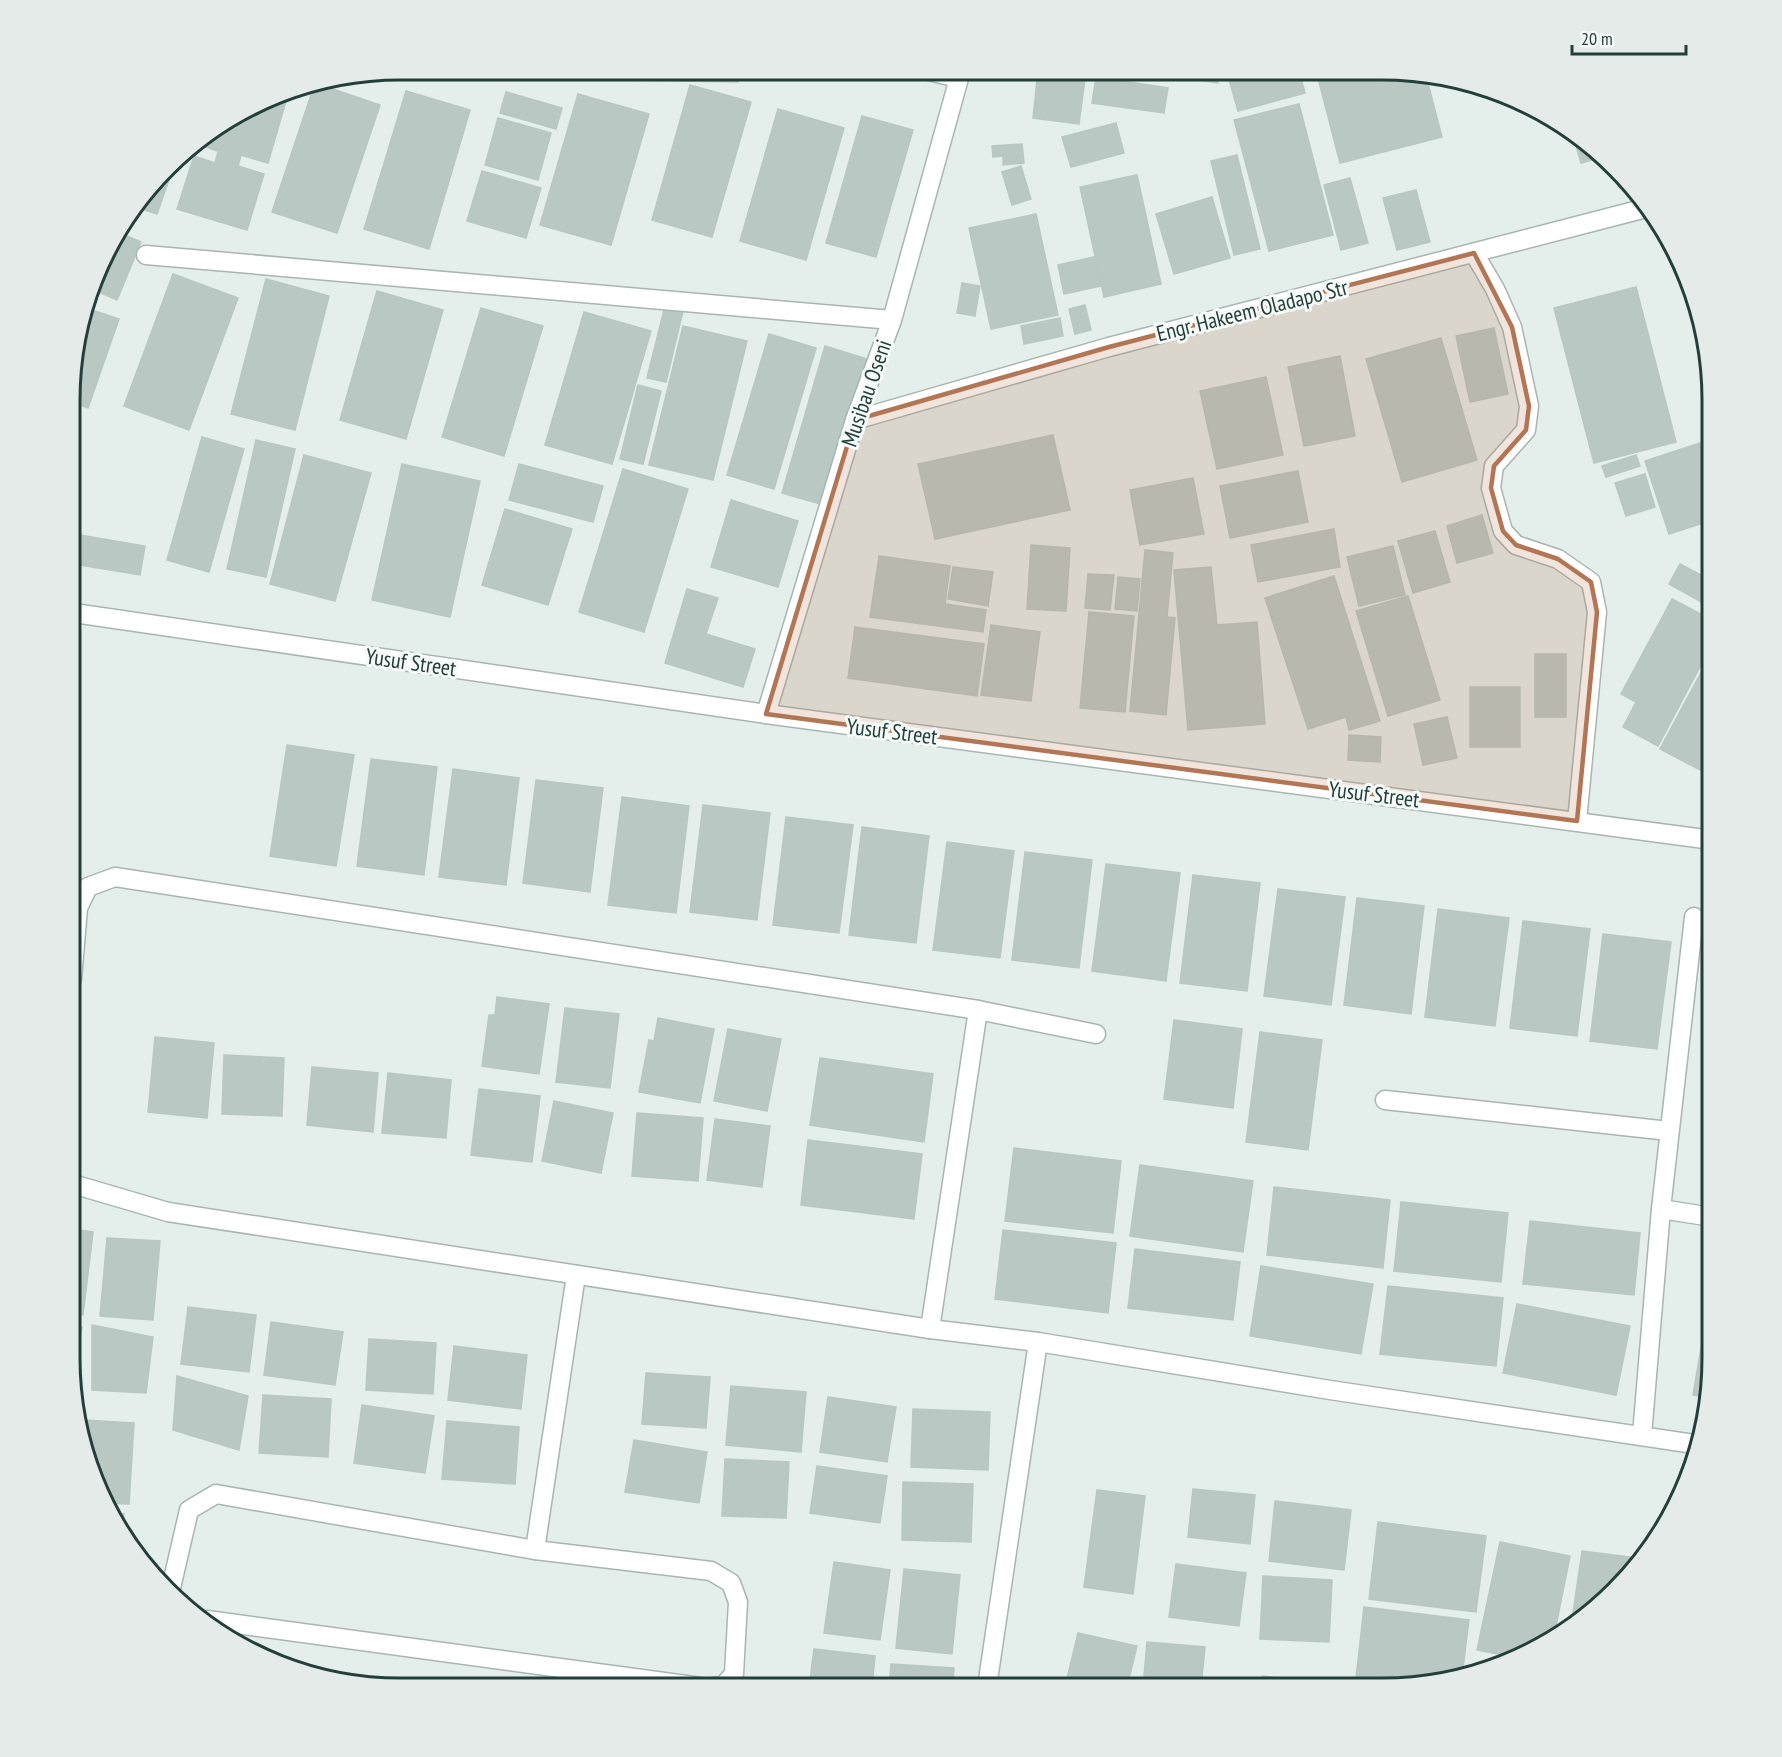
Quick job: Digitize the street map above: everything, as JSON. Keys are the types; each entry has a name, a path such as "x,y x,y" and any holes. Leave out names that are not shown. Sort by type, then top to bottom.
{"street":[{"name":"Musibau Oseni","path":"766,714 855,420 892,320 957,80"},
{"name":"Engr. Hakeem Oladapo Str","path":"855,420 1109,347 1640,210"},
{"path":"1474,253 1495,289 1512,327 1529,406 1526,430 1494,466 1491,488 1503,531 1516,545 1558,559 1591,582 1597,612 1576,821"},
{"path":"147,255 892,320"},
{"name":"Yusuf Street","path":"80,614 766,714 1702,839"},
{"path":"80,904 88,887 115,877 978,1010 1096,1034"},
{"path":"1641,1434 1661,1209 1694,917"},
{"path":"930,1329 978,1010"},
{"path":"1385,1100 1669,1131"},
{"path":"80,1186 168,1212 930,1329 1038,1342 1330,1390 1691,1443"},
{"path":"1661,1209 1702,1215"},
{"path":"535,1550 576,1275"},
{"path":"988,1678 1038,1342"},
{"path":"172,1583 189,1510 216,1494 535,1550 711,1571 732,1583 738,1602 734,1674 730,1678"},
{"path":"219,1622 634,1678"}],"highlighted area":[{"path":"1474,253 1512,327 1529,406 1526,430 1494,466 1491,488 1503,531 1516,545 1558,559 1591,582 1597,612 1577,821 766,714 855,420 1109,347"}],"building":[{"path":"612,80 738,80 738,82"},
{"path":"1037,80 1085,80 1079,124 1033,118"},
{"path":"1096,80 1116,80 1168,88 1164,113 1092,103"},
{"path":"1197,80 1218,80 1218,83"},
{"path":"1229,80 1301,80 1305,93 1238,111"},
{"path":"1319,80 1404,80 1428,83 1442,137 1340,163"},
{"path":"690,85 751,102 712,237 652,220"},
{"path":"329,88 380,105 337,233 272,212 312,91"},
{"path":"406,91 470,110 429,249 364,229"},
{"path":"506,92 562,108 556,129 500,113"},
{"path":"578,94 649,114 611,245 540,225"},
{"path":"286,100 268,163 241,155 238,166 264,174 247,230 177,209 194,156 215,163 218,151 204,146 239,122"},
{"path":"1299,104 1333,235 1269,251 1234,120"},
{"path":"778,109 844,128 806,260 740,241"},
{"path":"862,116 913,130 876,257 826,243"},
{"path":"498,118 551,133 538,180 485,165"},
{"path":"1116,123 1124,153 1071,167 1062,137"},
{"path":"1022,144 1024,163 1003,165 1003,156 993,157 992,146"},
{"path":"1576,145 1594,159 1581,163"},
{"path":"1237,155 1260,249 1234,255 1211,161"},
{"path":"1021,166 1031,199 1012,205 1002,172"},
{"path":"482,171 541,188 526,238 467,221"},
{"path":"1137,175 1161,284 1104,297 1080,187"},
{"path":"170,176 157,214 143,209"},
{"path":"1350,178 1368,243 1341,250 1324,185"},
{"path":"1416,190 1430,242 1397,250 1383,198"},
{"path":"1212,197 1230,258 1174,274 1156,214"},
{"path":"1036,214 1058,315 991,329 969,228"},
{"path":"125,235 141,242 117,300 98,292"},
{"path":"1094,257 1101,286 1064,294 1058,265"},
{"path":"173,274 238,298 189,430 124,406"},
{"path":"266,279 329,296 295,430 231,414"},
{"path":"962,283 980,286 975,316 957,313"},
{"path":"1636,287 1676,442 1594,463 1554,308"},
{"path":"377,291 443,310 406,439 340,420"},
{"path":"666,302 684,307 666,382 647,378"},
{"path":"1085,305 1091,330 1075,334 1069,309"},
{"path":"481,308 543,326 504,456 442,437"},
{"path":"92,310 119,319 88,408 80,405 80,378"},
{"path":"584,312 651,331 612,464 545,445"},
{"path":"1060,318 1063,336 1024,344 1021,326"},
{"path":"683,326 747,341 713,480 649,465"},
{"path":"1494,328 1508,394 1470,402 1456,336"},
{"path":"769,334 816,348 774,489 727,475"},
{"path":"1441,338 1477,460 1402,482 1366,359"},
{"path":"825,346 867,359 824,505 782,493"},
{"path":"1340,356 1355,436 1304,446 1288,367"},
{"path":"1266,377 1283,455 1217,469 1200,391"},
{"path":"638,385 661,391 643,464 620,459"},
{"path":"1053,435 1070,510 935,539 918,464"},
{"path":"202,437 244,449 209,572 167,560"},
{"path":"256,440 295,449 266,577 227,569"},
{"path":"1702,442 1702,523 1669,534 1645,461"},
{"path":"304,455 371,473 335,601 270,584"},
{"path":"1636,455 1640,466 1606,477 1602,466"},
{"path":"402,464 480,481 450,617 372,600"},
{"path":"519,464 603,486 593,522 509,500"},
{"path":"623,469 688,489 644,632 579,612"},
{"path":"1298,471 1308,522 1230,538 1220,486"},
{"path":"1645,474 1655,507 1626,516 1615,483"},
{"path":"1193,478 1204,534 1140,545 1130,490"},
{"path":"731,500 798,521 778,587 711,567"},
{"path":"505,509 572,529 548,605 482,585"},
{"path":"1482,515 1493,553 1457,563 1447,526"},
{"path":"1334,529 1340,567 1258,582 1251,545"},
{"path":"1435,531 1450,582 1413,593 1398,541"},
{"path":"80,535 145,546 140,575 80,565"},
{"path":"1031,545 1070,548 1066,611 1027,609"},
{"path":"1393,546 1405,595 1359,606 1347,557"},
{"path":"1145,550 1173,553 1167,617 1175,618 1166,715 1130,711"},
{"path":"879,556 950,566 945,604 986,610 983,632 870,617"},
{"path":"1680,564 1702,576 1702,602 1669,584"},
{"path":"953,567 993,572 988,606 948,599"},
{"path":"1211,567 1217,625 1257,622 1265,724 1188,730 1174,570"},
{"path":"1088,574 1114,575 1110,610 1085,608"},
{"path":"1334,576 1380,721 1349,730 1346,717 1308,729 1265,598"},
{"path":"1118,577 1140,579 1137,611 1115,609"},
{"path":"687,589 718,598 706,634 755,649 743,687 665,663"},
{"path":"1408,596 1440,700 1388,716 1356,611"},
{"path":"1672,599 1702,615 1702,663 1658,746 1623,727 1636,702 1621,694"},
{"path":"1089,612 1134,616 1125,712 1080,708"},
{"path":"991,625 1040,632 1031,701 981,695"},
{"path":"855,627 984,644 977,696 848,678"},
{"path":"1535,654 1566,654 1566,717 1535,717"},
{"path":"1702,671 1702,771 1660,749"},
{"path":"1470,687 1520,687 1520,747 1470,747"},
{"path":"1447,717 1457,758 1423,765 1414,724"},
{"path":"1349,735 1381,737 1380,762 1348,760"},
{"path":"287,745 354,755 336,866 270,856"},
{"path":"371,759 437,767 424,875 357,866"},
{"path":"453,769 519,778 506,885 439,877"},
{"path":"536,780 603,788 590,892 523,883"},
{"path":"622,797 689,806 676,913 608,905"},
{"path":"703,805 770,813 757,920 690,912"},
{"path":"786,817 853,825 839,933 773,925"},
{"path":"862,827 929,836 916,943 849,935"},
{"path":"947,842 1014,851 1000,958 933,950"},
{"path":"1025,852 1092,860 1079,968 1012,960"},
{"path":"1106,864 1180,873 1166,981 1092,971"},
{"path":"1193,875 1260,883 1247,991 1180,983"},
{"path":"1278,889 1345,897 1331,1005 1264,996"},
{"path":"1357,898 1424,906 1411,1014 1344,1005"},
{"path":"1438,909 1509,918 1495,1026 1425,1017"},
{"path":"1523,921 1590,929 1577,1036 1510,1028"},
{"path":"1603,934 1671,942 1657,1049 1590,1041"},
{"path":"497,997 549,1004 539,1074 482,1066 489,1015 495,1015"},
{"path":"565,1008 619,1014 610,1088 556,1082"},
{"path":"658,1018 714,1029 700,1103 639,1092 649,1040 654,1041"},
{"path":"1174,1020 1242,1029 1233,1108 1164,1099"},
{"path":"728,1029 781,1039 767,1111 714,1101"},
{"path":"1260,1032 1322,1040 1308,1150 1246,1142"},
{"path":"155,1037 214,1043 207,1118 148,1112"},
{"path":"224,1055 284,1058 282,1116 222,1114"},
{"path":"820,1058 933,1074 924,1142 810,1125"},
{"path":"312,1067 378,1073 373,1132 307,1125"},
{"path":"388,1073 451,1080 446,1138 382,1133"},
{"path":"479,1089 540,1096 532,1162 471,1155"},
{"path":"554,1101 613,1113 601,1173 542,1161"},
{"path":"637,1113 703,1118 698,1181 632,1176"},
{"path":"715,1119 770,1126 762,1187 707,1180"},
{"path":"808,1140 922,1154 914,1219 801,1205"},
{"path":"1014,1148 1121,1161 1113,1233 1005,1221"},
{"path":"1140,1165 1253,1181 1243,1252 1130,1236"},
{"path":"1274,1187 1390,1200 1383,1268 1267,1255"},
{"path":"1401,1202 1508,1213 1501,1282 1394,1271"},
{"path":"1530,1221 1640,1233 1634,1295 1523,1284"},
{"path":"80,1230 93,1232 83,1315 80,1315"},
{"path":"1003,1230 1116,1243 1108,1313 995,1299"},
{"path":"107,1238 160,1241 153,1320 100,1316"},
{"path":"1135,1249 1240,1262 1233,1320 1128,1308"},
{"path":"1261,1266 1373,1284 1361,1354 1250,1336"},
{"path":"1388,1286 1503,1298 1496,1366 1380,1354"},
{"path":"1517,1304 1630,1326 1616,1395 1503,1373"},
{"path":"188,1307 256,1315 249,1372 181,1364"},
{"path":"271,1322 343,1332 335,1385 264,1375"},
{"path":"92,1325 153,1337 146,1393 92,1390"},
{"path":"369,1339 436,1343 433,1394 366,1390"},
{"path":"1702,1342 1700,1396 1693,1395"},
{"path":"454,1346 527,1355 521,1409 448,1400"},
{"path":"646,1373 710,1377 706,1428 642,1424"},
{"path":"177,1376 248,1396 239,1450 173,1430"},
{"path":"731,1386 806,1392 801,1452 726,1445"},
{"path":"263,1395 331,1399 328,1457 259,1453"},
{"path":"828,1397 896,1407 887,1462 820,1452"},
{"path":"362,1405 434,1416 425,1473 354,1463"},
{"path":"913,1409 990,1412 988,1470 911,1467"},
{"path":"86,1420 134,1423 129,1504 114,1503 112,1499 96,1461"},
{"path":"447,1421 519,1427 515,1484 442,1479"},
{"path":"634,1440 707,1452 699,1503 625,1492"},
{"path":"725,1459 789,1462 786,1518 722,1516"},
{"path":"817,1466 887,1476 880,1523 810,1513"},
{"path":"903,1482 973,1484 971,1542 902,1540"},
{"path":"1193,1489 1255,1495 1250,1544 1188,1537"},
{"path":"1097,1490 1145,1496 1133,1594 1084,1587"},
{"path":"1275,1501 1351,1510 1344,1570 1269,1561"},
{"path":"1378,1522 1486,1536 1476,1612 1369,1599"},
{"path":"1500,1542 1570,1556 1556,1627 1524,1645 1501,1655 1477,1650"},
{"path":"1582,1551 1632,1557 1609,1584 1573,1614"},
{"path":"834,1562 890,1570 880,1640 824,1633"},
{"path":"1176,1564 1246,1573 1239,1626 1169,1617"},
{"path":"904,1569 960,1575 952,1654 896,1648"},
{"path":"1263,1576 1332,1580 1329,1642 1260,1639"},
{"path":"1364,1607 1469,1620 1463,1668 1425,1675 1356,1678"},
{"path":"1078,1633 1137,1646 1129,1678 1067,1678"},
{"path":"1147,1642 1205,1647 1202,1678 1144,1678"},
{"path":"814,1649 875,1656 873,1678 810,1678"},
{"path":"891,1664 954,1668 953,1678 890,1678"}]}
